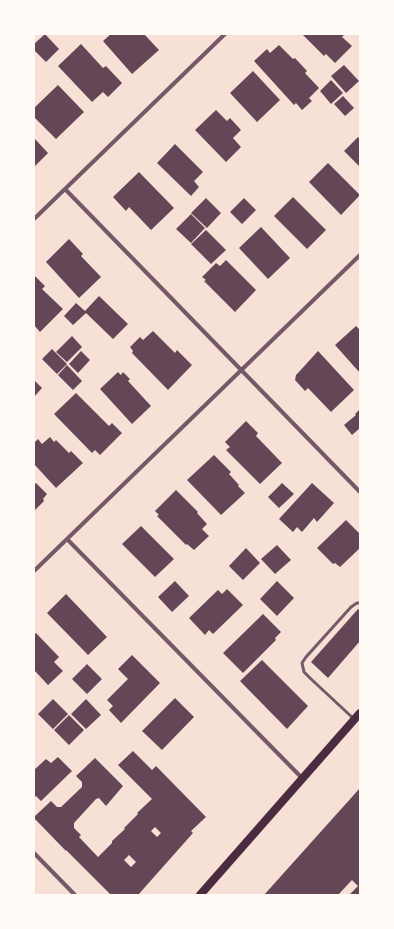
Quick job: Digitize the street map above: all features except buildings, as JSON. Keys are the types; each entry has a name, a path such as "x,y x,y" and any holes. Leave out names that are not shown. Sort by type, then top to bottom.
{"main road":[{"path":"200,895 357,716"}],"street":[{"path":"34,219 225,34"},
{"path":"65,189 360,492"},
{"path":"34,572 360,255"},
{"path":"67,540 303,779"},
{"path":"34,853 75,895"}],"lane":[{"path":"357,716 311,679 304,672 302,663 351,607 357,603 360,603"}]}
